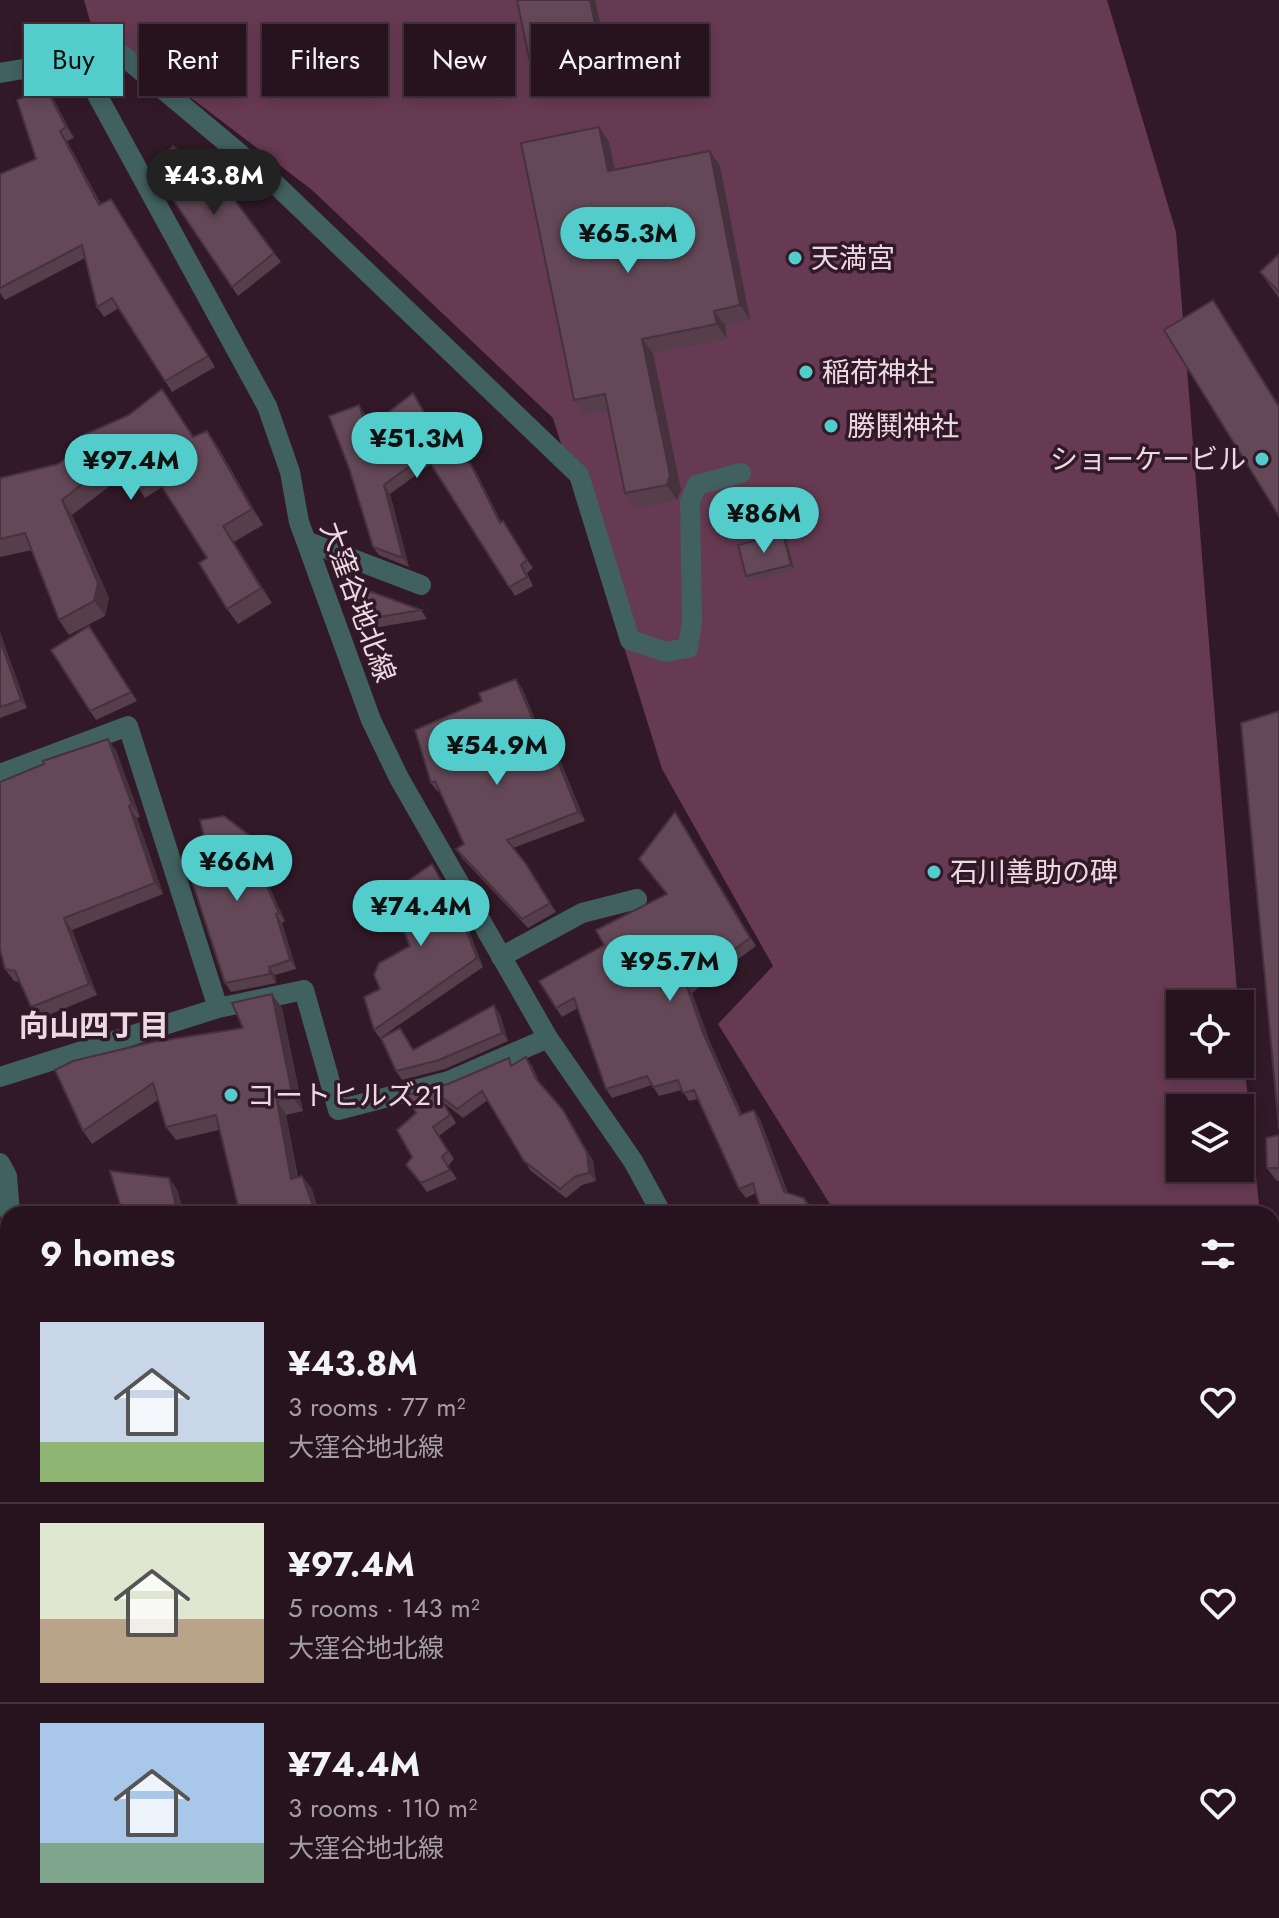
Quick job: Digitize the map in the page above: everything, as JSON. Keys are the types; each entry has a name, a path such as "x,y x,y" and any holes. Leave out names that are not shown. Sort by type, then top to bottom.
{"street":[{"path":"123,56 271,180 579,475 630,640 666,652 688,648 692,621 690,501 697,485 741,473"},
{"path":"0,73 24,69"},
{"name":"大窪谷地北線","path":"98,96 267,406 290,472 299,522 371,720 399,778 548,1038 633,1161 658,1206"},
{"path":"306,541 421,585"},
{"path":"0,774 128,726 218,1008"},
{"path":"501,957 582,913 637,899"},
{"path":"0,1077 218,1008 304,990 338,1110 449,1081 548,1038"},
{"path":"0,1163 7,1176 9,1206"}],"shaded area":[{"path":"84,0 1107,0 1176,232 1237,990 1166,990 1166,1078 1246,1078 1247,1094 1166,1094 1166,1182 1254,1182 1254,1157 1259,1206 831,1206 718,1024 773,966 662,769 553,418 312,190 189,96 246,96 246,24 139,24 139,58 123,46 123,24 94,24 90,21"}],"building":[{"path":"517,0 590,0 595,24 531,24 529,58"},
{"path":"27,96 50,96 66,127 60,131 99,205 111,199 208,356 165,381 112,298 97,307 82,245 0,288 0,174 36,159 17,100"},
{"path":"599,127 608,171 710,151 740,305 714,311 717,324 642,339 670,475 667,485 625,493 605,394 574,400 521,143"},
{"path":"173,146 228,191 274,253 232,287 165,188 154,165"},
{"path":"1279,254 1279,292 1260,272"},
{"name":"ショーケービル","path":"1213,300 1279,407 1279,516 1164,330"},
{"path":"162,389 193,437 207,431 252,509 223,526 261,588 227,609 199,563 207,558 152,471 134,483 118,455 62,500 98,583 94,601 59,620 25,533 0,539 0,478 58,464 85,444 81,436 129,415"},
{"path":"413,393 441,443 432,450 470,463 500,523 503,521 527,560 521,565 527,577 509,587 425,455 384,485 403,558 373,547 349,468 329,416 359,405 367,429"},
{"path":"783,534 791,565 746,576 738,545"},
{"path":"350,584 421,610 355,621"},
{"path":"89,626 131,692 90,711 51,650"},
{"path":"0,640 21,700 0,707"},
{"path":"516,679 540,737 547,734 578,812 507,840 550,903 522,919 456,849 464,844 435,781 431,783 415,730 482,701 479,693"},
{"path":"1279,711 1279,1129 1241,723"},
{"path":"108,739 155,883 64,918 89,984 31,1007 15,971 5,969 0,949 0,782 44,764 43,761"},
{"path":"675,812 750,938 686,984 703,1033 740,1115 754,1110 784,1192 804,1198 808,1206 760,1206 753,1183 739,1189 694,1090 683,1093 678,1080 653,1087 647,1076 606,1089 574,998 556,1008 539,981 604,945 596,930 667,894 639,859"},
{"path":"224,816 253,838 267,859 257,865 279,913 276,914 290,960 269,967 270,974 225,983 186,863 209,858 200,820"},
{"path":"432,864 458,910 477,958 374,1030 364,997 380,989 374,975 379,963 410,946 392,902 413,890 409,880"},
{"path":"272,994 293,1098 277,1101 291,1179 302,1176 313,1206 238,1206 216,1115 166,1127 153,1083 83,1131 55,1070 73,1061 153,1042 243,1028 232,1003"},
{"path":"494,1005 502,1033 439,1060 396,1071 381,1038 400,1028 413,1050"},
{"path":"526,1057 536,1079 563,1110 587,1153 589,1173 576,1176 560,1189 524,1161 482,1091 457,1109 438,1094 450,1115 433,1127 448,1151 442,1157 450,1170 421,1183 406,1165 412,1157 397,1130 416,1113 407,1095 448,1084 509,1058 511,1066"},
{"path":"1279,1135 1279,1168 1267,1168 1266,1138"},
{"path":"110,1171 169,1178 176,1206 121,1206"}],"place":[{"name":"天満宮","path":"795,258"},
{"name":"稲荷神社","path":"806,372"},
{"name":"勝鬨神社","path":"831,426"},
{"name":"ショーケービル","path":"1262,459"},
{"name":"石川善助の碑","path":"934,872"},
{"name":"コートヒルズ21","path":"231,1095"}],"district":[{"name":"向山四丁目","path":"94,1025"}]}
